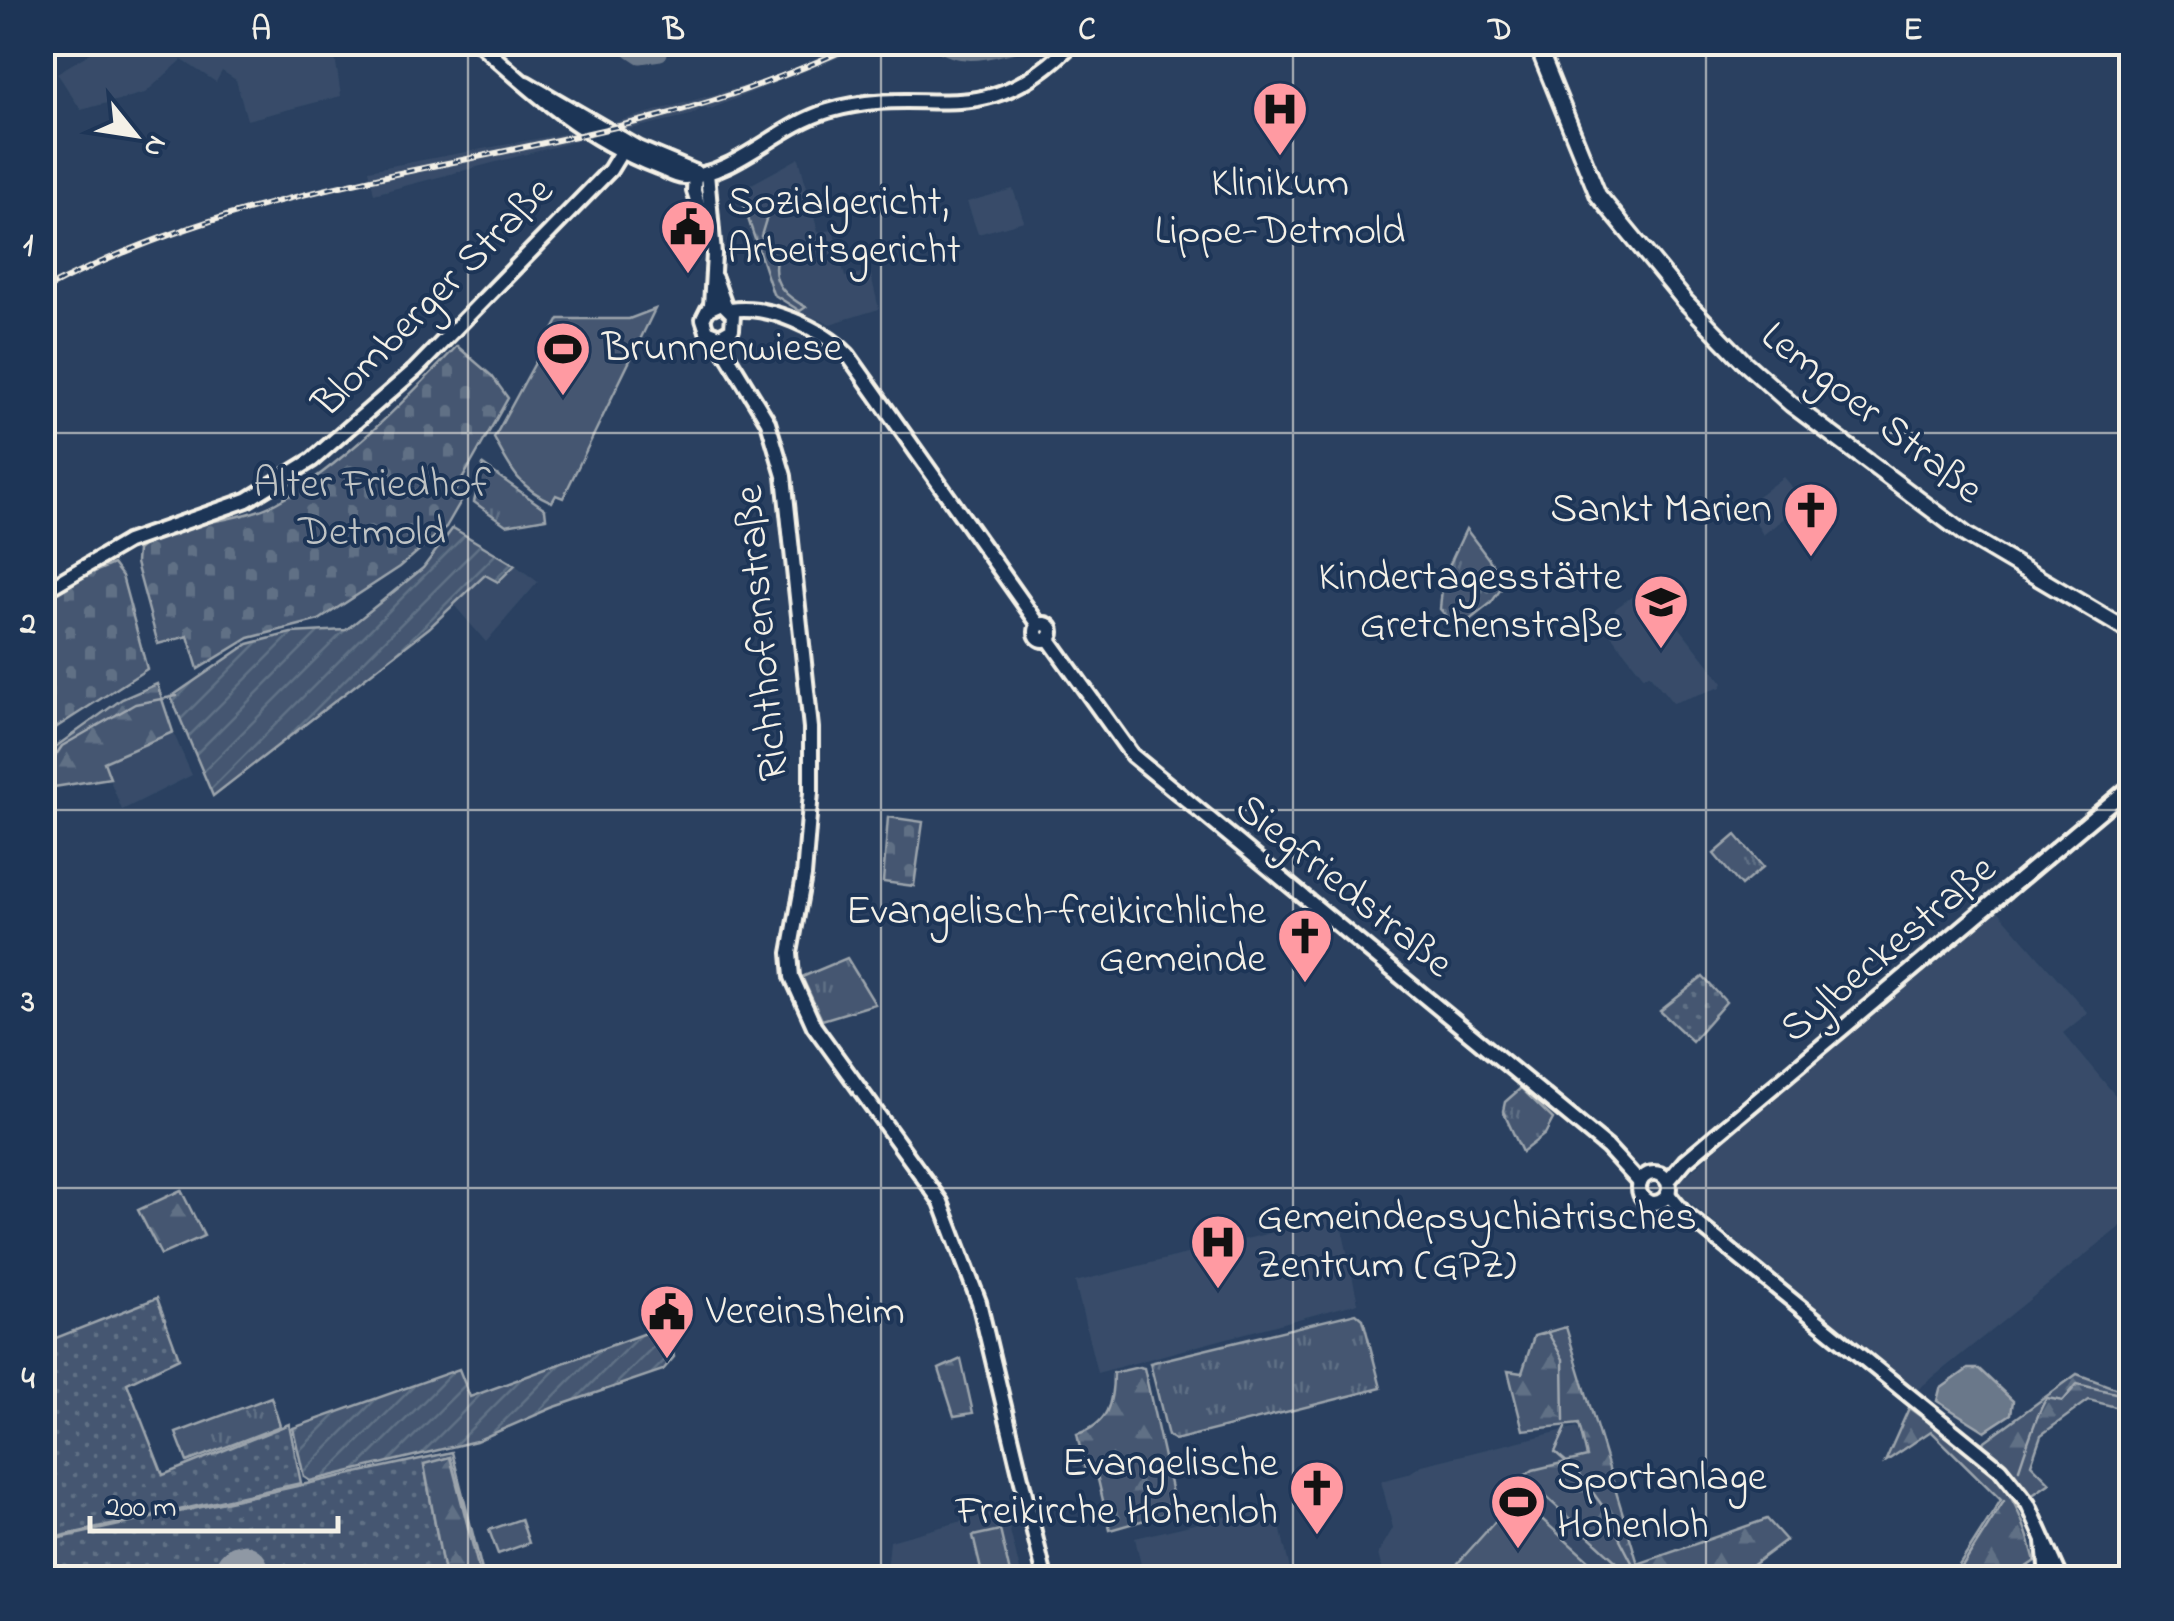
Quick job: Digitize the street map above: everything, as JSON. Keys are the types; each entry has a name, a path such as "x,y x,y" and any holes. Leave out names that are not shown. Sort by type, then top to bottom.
{"main road":[{"name":"Lemgoer Straße","path":"1536,42 1596,191 1685,302 1791,404 1966,535 2132,633"},
{"name":"Lemgoer Straße","path":"1546,42 1608,204"}],"street":[{"path":"478,42 523,82 542,89 618,146 685,177 828,111 993,98 1038,76 1074,42"},
{"path":"1767,42 1813,42"},
{"name":"Blomberger Straße","path":"42,592 144,534 247,500 323,452 374,410 476,311 600,177 618,146"},
{"name":"Richthofenstraße","path":"701,172 694,191 713,242 714,275 732,358 768,422 781,464 808,689 810,792 804,876 790,952 792,977 814,1026 939,1198 979,1302 1042,1578"},
{"name":"Siegfriedstraße","path":"724,319 752,307 825,337 848,355 1039,624 1051,627 1048,638 1132,755 1622,1163 1657,1185 1683,1212 2000,1469 2028,1504 2061,1578"},
{"name":"Sylbeckestraße","path":"1657,1185 2132,786"},
{"name":"Siegfriedstraße","path":"2044,1541 2047,1578"}],"shaded area":[{"path":"107,43 333,43 341,96 247,120 236,80 222,71 216,82 182,60 145,93 81,110 57,73"},
{"path":"854,43 875,43 708,110 704,107 691,115 626,130 612,123 762,81"},
{"path":"573,132 584,139 374,194 369,170"},
{"path":"799,158 818,232 833,230 845,277 870,271 879,309 830,324 800,312 772,294 739,191"},
{"path":"1013,189 1024,221 978,234 967,202"},
{"path":"1783,477 1794,490 1791,501 1797,508 1763,535 1746,505"},
{"path":"515,565 538,582 486,642 454,605 485,574 498,582"},
{"name":"Kindertagesstätte Gretchenstraße","path":"1647,586 1723,683 1721,687 1673,703 1649,674 1644,677 1606,628 1616,608"},
{"path":"173,732 192,775 122,810 103,763"},
{"path":"1995,907 2088,1013 2063,1033 2131,1114 2131,1218 1916,1391 1676,1191 1677,1184"},
{"name":"Gemeindepsychiatrisches Zentrum (GPZ)","path":"1346,1214 1348,1221 1341,1224 1358,1303 1097,1373 1075,1282"},
{"path":"1968,1369 1979,1369 2013,1401 2011,1414 1985,1431 1937,1401 1940,1389"},
{"path":"1577,1427 1587,1457 1533,1470 1520,1480 1530,1481 1634,1578 1384,1578 1378,1554 1393,1528 1381,1481 1408,1474 1422,1465"},
{"path":"1275,1505 1292,1578 1144,1578 1135,1538"},
{"path":"999,1511 1006,1515 1022,1578 839,1578 888,1562 890,1541"}],"green space":[{"path":"1139,43 1295,43 1294,50 1203,49"},
{"path":"743,203 767,216 761,236 776,260 778,283 806,307 800,311 773,294"},
{"name":"Brunnenwiese","path":"655,309 563,498 556,495 552,502 531,490 517,476 494,438 559,319 629,319"},
{"name":"Alter Friedhof Detmold","path":"457,346 492,376 508,398 455,492 461,501 446,527 400,567 319,620 249,638 198,669 188,636 158,644 136,563 137,550 185,527 260,510 300,488 372,431"},
{"path":"483,465 545,509 546,518 506,525 474,502"},
{"path":"453,528 515,565 498,582 485,575 429,628 213,796 171,697 248,644 291,633 346,630 423,568"},
{"path":"1466,529 1506,582 1491,603 1458,629 1440,609 1443,579"},
{"path":"113,564 122,576 147,669 43,736 43,601 68,583"},
{"path":"157,684 173,732 104,762 110,778 54,787 51,750 122,699"},
{"path":"888,817 923,822 914,886 883,882"},
{"path":"1736,835 1763,867 1741,886 1714,854"},
{"path":"847,958 875,1004 822,1020 802,977"},
{"path":"1703,977 1726,1002 1692,1041 1660,1011"},
{"path":"1521,1088 1553,1119 1545,1134 1522,1152 1503,1111 1505,1102"},
{"path":"181,1190 204,1236 161,1255 138,1210"},
{"path":"157,1298 179,1358 127,1383 163,1475 289,1424 301,1483 43,1540 43,1343"},
{"path":"1356,1313 1363,1319 1381,1388 1175,1440 1168,1436 1150,1363"},
{"path":"667,1325 674,1357 663,1370 552,1408 476,1441 310,1481 304,1477 293,1428 459,1369 470,1397"},
{"path":"1566,1327 1638,1564 1767,1519 1786,1540 1735,1578 1634,1578 1530,1482 1519,1480 1533,1470 1587,1457 1579,1424 1523,1430 1508,1371 1522,1373 1534,1336"},
{"path":"961,1359 973,1413 954,1416 939,1369"},
{"path":"1144,1368 1176,1511 1110,1530 1096,1471 1085,1471 1077,1434 1096,1425 1107,1411 1113,1373"},
{"path":"2077,1374 2131,1394 2131,1411 2089,1400 2041,1435 2031,1464 2050,1483 2031,1496 2004,1461 1982,1443"},
{"path":"271,1397 280,1426 187,1462 176,1433"},
{"path":"1909,1408 1923,1418 1926,1414 1996,1476 2018,1510 2035,1561 2013,1576 1951,1578 2001,1500 1931,1431 1885,1462"},
{"path":"452,1452 484,1578 450,1457 424,1465 445,1578 43,1578 42,1542"},
{"path":"450,1457 481,1578 445,1578 424,1464"},
{"path":"1517,1497 1608,1578 1476,1578 1458,1563"},
{"path":"521,1519 529,1543 498,1554 489,1530"},
{"path":"1000,1530 1011,1578 983,1578 973,1536"}],"waterway":[{"path":"619,42 640,56 660,53"},
{"path":"936,42 971,53 1030,42"},
{"path":"56,755 62,746 135,704 177,696"},
{"path":"1548,1333 1563,1359 1564,1421"},
{"path":"2019,1469 2047,1398 2063,1401 2077,1384 2132,1397"},
{"path":"1566,1428 1555,1452 1578,1472 1604,1508 1640,1578"},
{"path":"1955,1578 2004,1501"}],"runway":[{"path":"239,1578 242,1572"}],"railway":[{"path":"42,291 115,256 264,205 675,112 756,86 862,42"}],"place":[{"name":"Klinikum Lippe-Detmold","path":"1280,158"},
{"name":"Sozialgericht, Arbeitsgericht","path":"688,276"},
{"name":"Brunnenwiese","path":"563,398"},
{"name":"Sankt Marien","path":"1811,559"},
{"name":"Kindertagesstätte Gretchenstraße","path":"1661,651"},
{"name":"Evangelisch-freikirchliche Gemeinde","path":"1305,985"},
{"name":"Gemeindepsychiatrisches Zentrum (GPZ)","path":"1218,1291"},
{"name":"Vereinsheim","path":"667,1361"},
{"name":"Evangelische Freikirche Hohenloh","path":"1317,1537"},
{"name":"Sportanlage Hohenloh","path":"1518,1551"}]}
